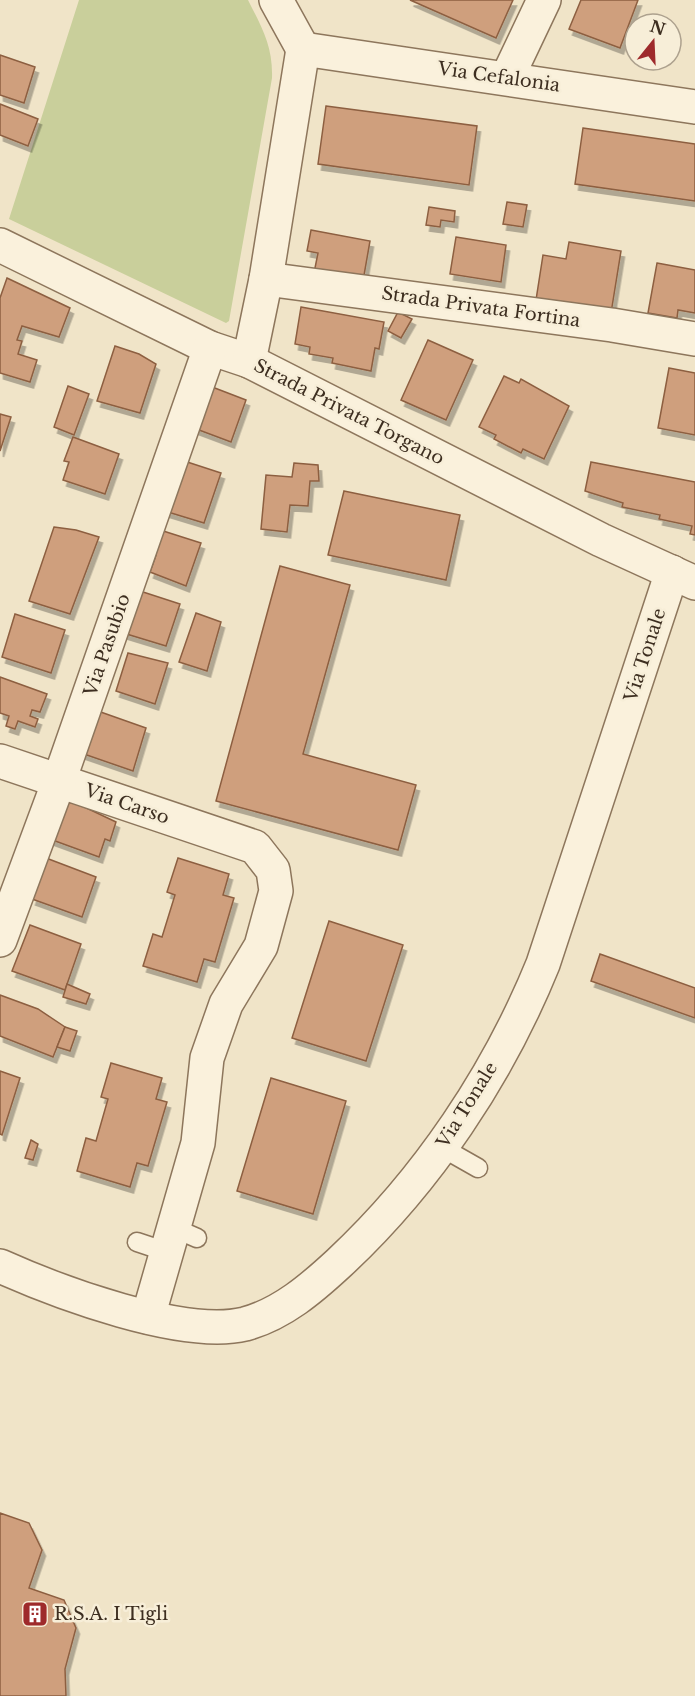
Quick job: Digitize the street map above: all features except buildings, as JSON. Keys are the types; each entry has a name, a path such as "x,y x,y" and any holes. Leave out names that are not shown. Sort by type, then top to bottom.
{"street":[{"path":"249,361 266,279 303,49 276,0"},
{"path":"507,78 544,0"},
{"name":"Via Cefalonia","path":"303,49 695,107"},
{"name":"Strada Privata Torgano","path":"0,245 210,348 249,361 601,540 683,578"},
{"name":"Strada Privata Fortina","path":"266,279 612,325 695,339"},
{"name":"Via Pasubio","path":"0,940 59,781 210,348"},
{"name":"Via Tonale","path":"0,1266 38,1283 148,1317 189,1326 244,1324 286,1307 322,1280 361,1243 441,1148 508,1039 536,982 683,578"},
{"name":"Via Carso","path":"0,761 255,847 273,870 276,891 261,946 226,1004 207,1058 198,1143 148,1317"}],"lane":[{"path":"441,1148 478,1168"}],"green space":[{"path":"79,0 248,0 262,29 271,56 272,78 229,321 226,323 9,219"}],"place":[{"name":"R.S.A. I Tigli","path":"35,1614"}]}
